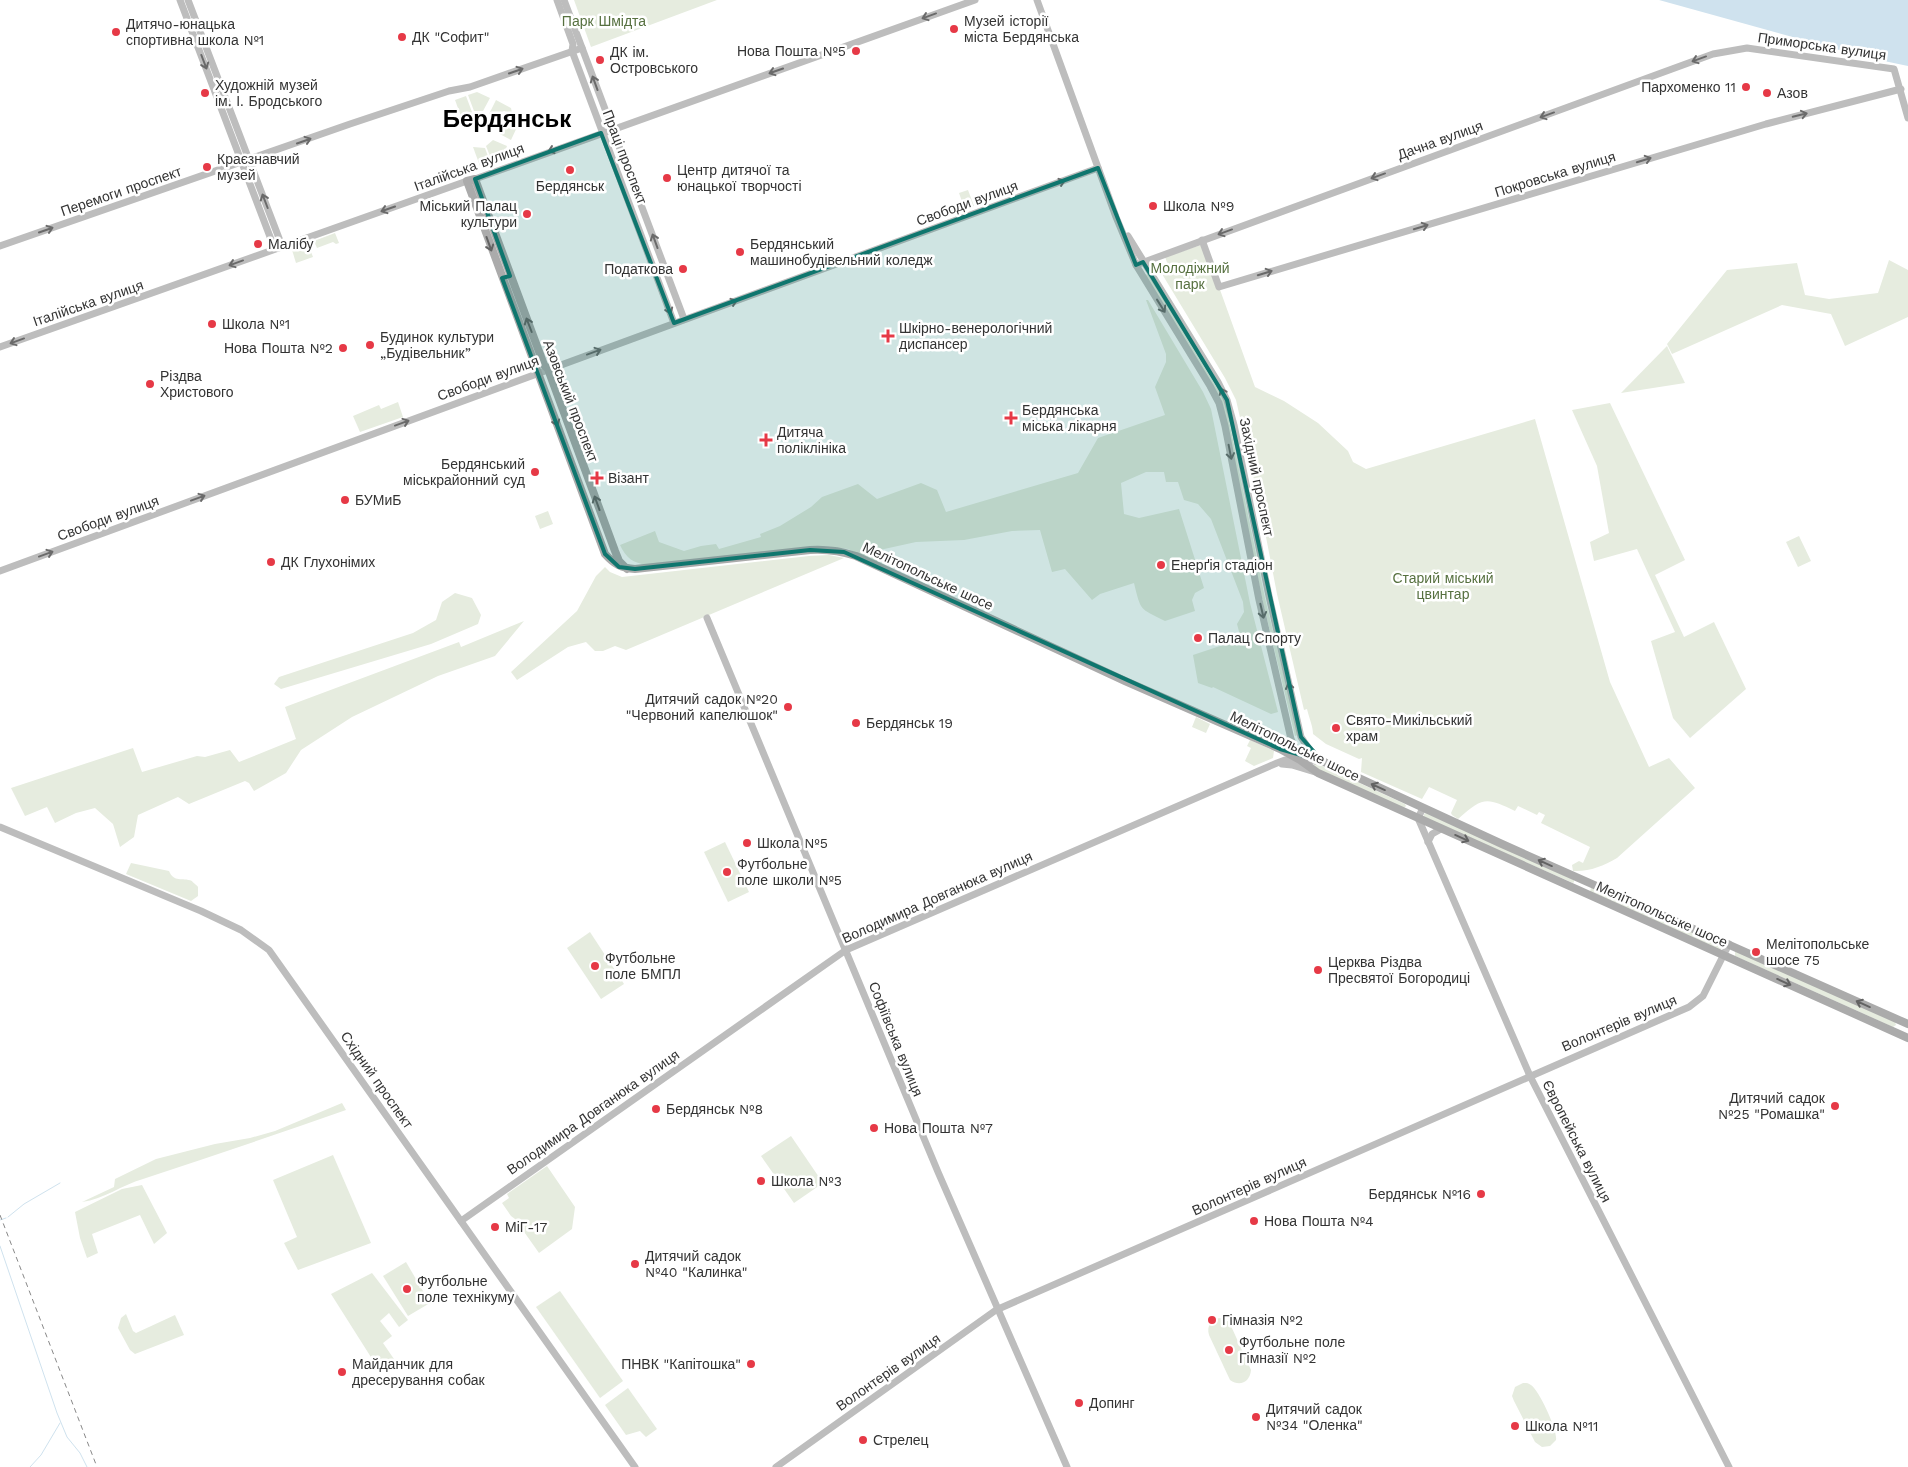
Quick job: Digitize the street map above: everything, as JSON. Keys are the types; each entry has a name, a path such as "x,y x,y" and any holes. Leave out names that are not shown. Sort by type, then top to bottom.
{"main road":[{"path":"180,0 245,161"},
{"path":"188,0 272,242 282,246"},
{"name":"Праці проспект","path":"557,0 573,44 572,52 601,133 674,323"},
{"name":"Праці проспект","path":"564,0 684,319"},
{"name":"Італійська вулиця","path":"0,347 975,0"},
{"name":"Західний проспект","path":"1037,0 1116,217 1136,265 1219,403 1259,600 1294,754"},
{"name":"Перемоги проспект","path":"0,246 449,91 470,87 582,48"},
{"name":"Приморська вулиця","path":"1747,48 1894,69 1901,89"},
{"name":"Дачна вулиця","path":"1136,265 1713,54 1747,48"},
{"path":"1901,89 1908,118"},
{"name":"Покровська вулиця","path":"1202,240 1219,287 1766,124 1901,89"},
{"name":"Свободи вулиця","path":"0,571 1098,168"},
{"name":"Азовський проспект","path":"471,180 538,373 605,554 612,562 627,569"},
{"name":"Західний проспект","path":"1116,217 1199,348 1227,400 1234,425 1268,596 1301,737 1309,749 1322,762"},
{"name":"Азовський проспект","path":"506,277 544,365 548,369 619,561 627,569"},
{"name":"Мелітопольське шосе","path":"627,569 810,550 844,552 1143,689 1280,749 1322,762 1908,1024"},
{"name":"Софіївська вулиця","path":"707,618 996,1310 1066,1467"},
{"path":"1277,763 1294,754"},
{"path":"1277,763 1294,754"},
{"name":"Мелітопольське шосе","path":"1294,754 1318,773 1908,1038"},
{"path":"1277,763 1292,765 1318,773"},
{"name":"Володимира Довганюка вулиця","path":"461,1220 846,950 1277,763"},
{"path":"1418,818 1422,808"},
{"name":"Європейська вулиця","path":"1418,818 1530,1076 1730,1467"},
{"name":"Східний проспект","path":"0,827 201,911 241,930 269,950 635,1467"},
{"path":"1428,842 1432,834 1442,829"},
{"name":"Волонтерів вулиця","path":"776,1467 996,1310 1697,1002 1703,996 1729,944"}],"highlighted area":[{"path":"601,133 674,323 1098,168 1136,265 1143,262 1227,400 1301,737 1322,761 1280,749 844,552 810,550 635,569 619,567 605,554 502,278 510,276 475,179"}],"green space":[{"name":"Парк Шмідта","path":"574,0 717,0 591,47"},
{"path":"477,92 490,98 483,111 474,111 468,95"},
{"path":"466,96 472,112 462,119 455,100"},
{"path":"496,100 511,108 512,113 504,111 492,115 489,114"},
{"path":"515,121 518,125 511,140 498,133 498,131 511,127"},
{"path":"493,140 507,146 503,157 492,161 486,146"},
{"path":"473,147 485,148 490,162 480,166"},
{"path":"968,190 974,206 965,210 959,193"},
{"path":"335,233 339,243 333,242 317,248 314,241"},
{"path":"308,244 313,257 296,263 292,250"},
{"name":"Старий міський цвинтар","path":"1201,245 1205,248 1255,387 1284,401 1318,423 1348,451 1353,462 1366,469 1535,419 1610,682 1649,767 1669,758 1695,788 1617,858 1596,868 1585,871 1573,871 1572,865 1579,861 1583,863 1590,847 1541,823 1545,815 1539,812 1537,815 1518,806 1515,811 1497,803 1485,802 1473,806 1458,819 1451,813 1457,800 1429,787 1422,799 1361,772 1362,758 1359,759 1326,744 1313,734 1307,709 1304,710 1277,594 1260,506 1236,400 1225,378 1159,269 1168,265 1165,257"},
{"path":"1889,260 1908,270 1908,317 1845,346 1831,314 1782,305 1672,354 1667,344 1727,270 1797,263 1805,295 1829,299 1878,293"},
{"path":"1148,274 1225,401 1265,598 1298,735 1295,736 1262,598 1222,402 1145,275"},
{"path":"1146,300 1148,300 1203,392 1211,409 1250,603 1278,712 1271,714 1213,687 1198,683 1193,655 1241,639 1237,624 1244,612 1243,602 1211,519 1198,504 1184,500 1178,482 1166,482 1164,472 1146,472 1121,483 1124,514 1139,518 1179,509 1204,588 1195,593 1192,600 1195,611 1165,621 1142,608 1134,583 1100,594 1092,600 1065,569 1052,572 1040,530 1012,531 964,540 916,542 875,551 873,557 887,567 848,549 825,546 647,565 630,559 620,545 655,531 659,542 684,551 716,544 719,549 761,537 760,534 780,526 811,507 822,497 858,484 877,499 921,483 937,490 946,512 1078,473 1098,438 1165,415 1155,387 1166,362 1166,354"},
{"path":"1667,346 1685,383 1621,393"},
{"path":"398,402 403,417 360,432 353,416 379,405 381,409"},
{"path":"1610,403 1685,560 1655,575 1684,637 1714,622 1746,689 1690,738 1673,718 1651,641 1675,632 1637,549 1594,561 1590,542 1609,533 1597,466 1572,410"},
{"path":"548,511 553,524 540,529 535,516"},
{"path":"1799,536 1811,561 1798,567 1786,542"},
{"path":"829,555 844,558 626,650 615,646 603,651 595,651 586,642 568,647 517,680 511,672 577,611 596,576 605,567 610,572 622,577"},
{"path":"455,593 472,598 481,615 478,624 431,644 281,689 274,684 279,677 413,633 436,620 442,602"},
{"path":"524,621 495,656 438,676 352,717 301,750 286,773 254,791 249,783 245,781 189,804 178,797 138,815 134,837 120,847 113,824 95,808 76,813 55,823 47,807 25,816 11,788 133,748 142,772 197,756 205,757 230,750 239,762 296,739 285,707 459,642 461,647"},
{"path":"1196,717 1210,724 1206,733 1192,727"},
{"path":"1250,740 1274,751 1273,758 1254,766 1245,761 1251,748 1247,746"},
{"path":"1316,763 1406,806 1404,808 1314,768"},
{"path":"1426,813 1574,880 1574,882 1424,818"},
{"name":"Футбольне поле школи №5","path":"725,842 749,892 728,902 704,852"},
{"path":"131,863 169,871 173,877 192,881 198,887 198,896 191,901 126,874"},
{"path":"1591,887 1723,946 1723,948 1720,950 1590,892"},
{"name":"Футбольне поле БМПЛ","path":"590,932 624,984 601,999 567,948"},
{"path":"1737,951 1895,1022 1896,1025 1893,1027 1735,956"},
{"path":"342,1103 346,1110 82,1202 114,1187 115,1179 156,1159 275,1131"},
{"path":"791,1136 823,1183 794,1203 761,1156"},
{"path":"333,1155 371,1243 298,1270 284,1243 297,1237 273,1180"},
{"path":"547,1166 575,1207 572,1229 539,1253 502,1203 509,1198 507,1194"},
{"path":"142,1185 167,1233 154,1244 140,1215 92,1234 98,1253 87,1258 80,1238 75,1212 122,1189"},
{"name":"Футбольне поле технікуму","path":"406,1262 430,1303 408,1316 383,1276"},
{"path":"372,1273 408,1320 399,1327 389,1313 380,1321 392,1336 383,1343 396,1362 381,1373 331,1294"},
{"path":"560,1291 623,1381 600,1398 536,1307"},
{"path":"126,1314 133,1331 136,1333 175,1315 184,1335 135,1354 130,1350 118,1328 121,1318"},
{"name":"Футбольне поле Гімназії №2","path":"1222,1318 1229,1322 1251,1370 1249,1378 1241,1383 1230,1380 1209,1335 1209,1325 1215,1319"},
{"path":"1523,1383 1529,1384 1534,1388 1547,1411 1556,1435 1556,1440 1550,1446 1542,1447 1535,1442 1514,1401 1512,1396 1515,1387"},
{"path":"628,1388 657,1429 646,1437 640,1431 626,1435 605,1405"}],"water":[{"path":"1659,0 1908,0 1908,66 1865,57"}],"waterway":[{"path":"8,1217 24,1204 60,1183"},
{"path":"0,1220 6,1218"},
{"path":"0,1246 57,1413 67,1437 80,1453 87,1467"},
{"path":"30,1467 41,1455 60,1423"}],"railway":[{"path":"0,1215 97,1467"}],"place":[{"name":"Музей історії міста Бердянська","path":"954,29"},
{"name":"Дитячо-юнацька спортивна школа №1","path":"116,32"},
{"name":"ДК \"Софит\"","path":"402,37"},
{"name":"Нова Пошта №5","path":"856,51"},
{"name":"ДК ім. Островського","path":"600,60"},
{"name":"Пархоменко 11","path":"1746,87"},
{"name":"Художній музей ім. І. Бродського","path":"205,93"},
{"name":"Азов","path":"1767,93"},
{"name":"Краєзнавчий музей","path":"207,167"},
{"name":"Бердянськ","path":"570,170"},
{"name":"Центр дитячої та юнацької творчості","path":"667,178"},
{"name":"Школа №9","path":"1153,206"},
{"name":"Міський Палац культури","path":"527,214"},
{"name":"Малібу","path":"258,244"},
{"name":"Бердянський машинобудівельний коледж","path":"740,252"},
{"name":"Податкова","path":"683,269"},
{"name":"Школа №1","path":"212,324"},
{"name":"Шкірно-венерологічний диспансер","path":"888,336"},
{"name":"Будинок культури „Будівельник”","path":"370,345"},
{"name":"Нова Пошта №2","path":"343,348"},
{"name":"Різдва Христового","path":"150,384"},
{"name":"Бердянська міська лікарня","path":"1011,418"},
{"name":"Дитяча поліклініка","path":"766,440"},
{"name":"Бердянський міськрайонний суд","path":"535,472"},
{"name":"Візант","path":"597,478"},
{"name":"БУМиБ","path":"345,500"},
{"name":"ДК Глухонімих","path":"271,562"},
{"name":"Енерґія стадіон","path":"1161,565"},
{"name":"Палац Спорту","path":"1198,638"},
{"name":"Дитячий садок №20 \"Червоний капелюшок\"","path":"788,707"},
{"name":"Бердянськ 19","path":"856,723"},
{"name":"Свято-Микільський храм","path":"1336,728"},
{"name":"Школа №5","path":"747,843"},
{"name":"Футбольне поле школи №5","path":"727,872"},
{"name":"Мелітопольське шосе 75","path":"1756,952"},
{"name":"Футбольне поле БМПЛ","path":"595,966"},
{"name":"Церква Різдва Пресвятої Богородиці","path":"1318,970"},
{"name":"Дитячий садок №25 \"Ромашка\"","path":"1835,1106"},
{"name":"Бердянськ №8","path":"656,1109"},
{"name":"Нова Пошта №7","path":"874,1128"},
{"name":"Школа №3","path":"761,1181"},
{"name":"Бердянськ №16","path":"1481,1194"},
{"name":"Нова Пошта №4","path":"1254,1221"},
{"name":"МіГ-17","path":"495,1227"},
{"name":"Дитячий садок №40 \"Калинка\"","path":"635,1264"},
{"name":"Футбольне поле технікуму","path":"407,1289"},
{"name":"Гімназія №2","path":"1212,1320"},
{"name":"Футбольне поле Гімназії №2","path":"1229,1350"},
{"name":"ПНВК \"Капітошка\"","path":"751,1364"},
{"name":"Майданчик для дресерування собак","path":"342,1372"},
{"name":"Допинг","path":"1079,1403"},
{"name":"Дитячий садок №34 \"Оленка\"","path":"1256,1417"},
{"name":"Школа №11","path":"1515,1426"},
{"name":"Стрелец","path":"863,1440"}],"district":[{"name":"Бердянськ","path":"507,119"}],"park label":[{"name":"Молодіжний парк","path":"1190,276"}]}
